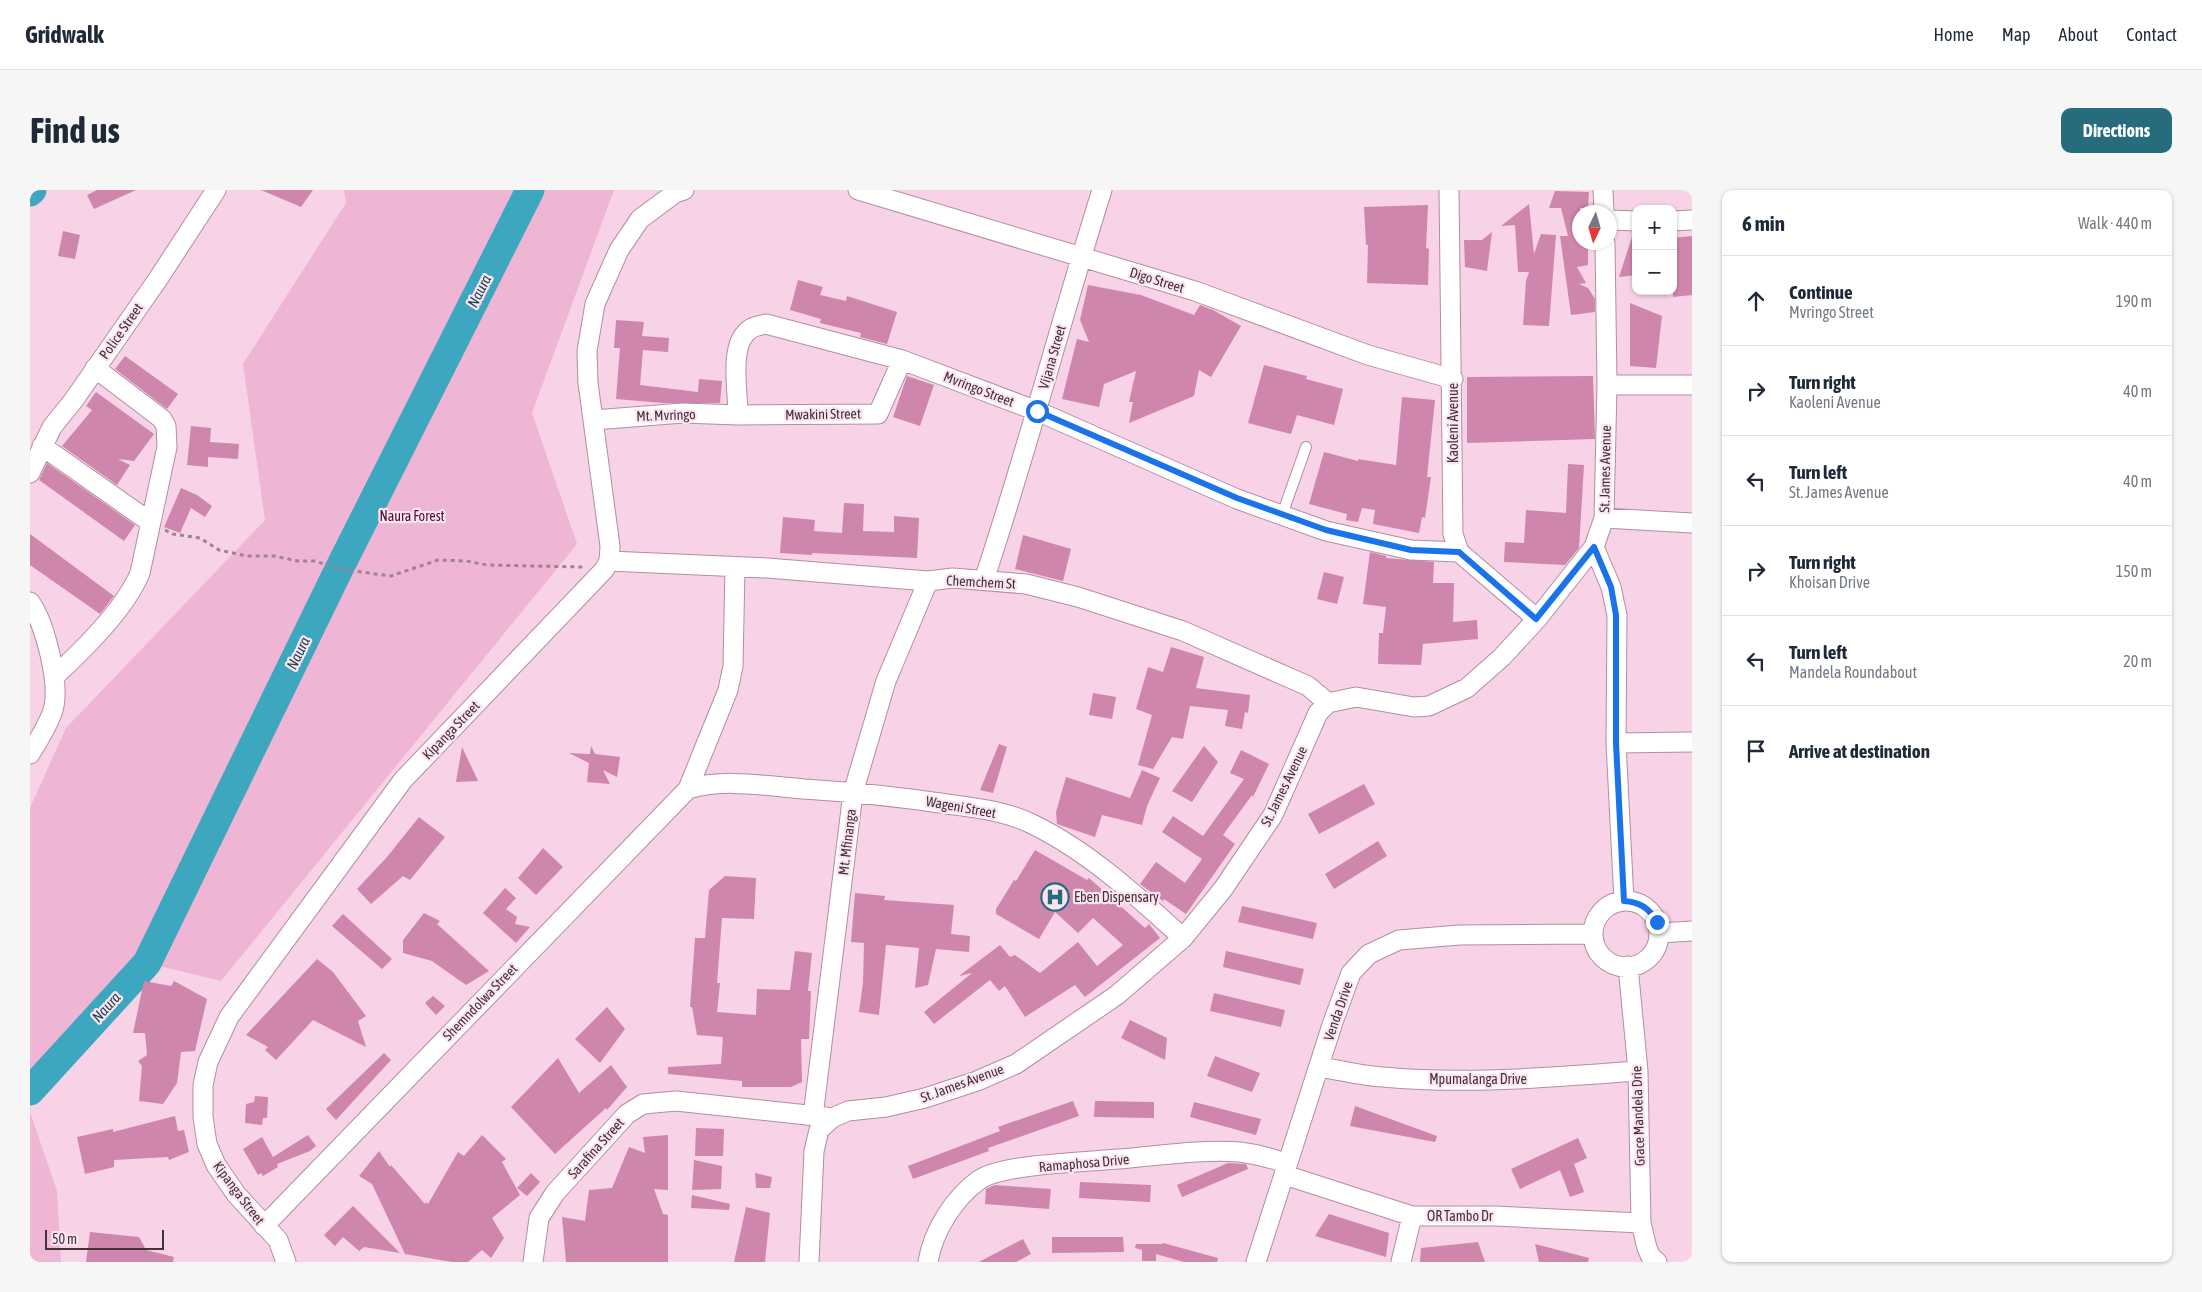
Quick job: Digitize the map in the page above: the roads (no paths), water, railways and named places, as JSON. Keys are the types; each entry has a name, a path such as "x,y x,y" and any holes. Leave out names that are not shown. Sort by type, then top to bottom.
{"street":[{"name":"Police Street","path":"30,473 52,427 158,279 216,190"},
{"path":"606,565 610,546 588,383 587,351 595,304 619,250 640,219 675,193 684,190"},
{"name":"Digo Street","path":"858,190 1195,291 1368,355 1453,379"},
{"name":"Vijana Street","path":"984,580 1016,483 1102,190"},
{"name":"Kaoleni Avenue","path":"1449,190 1453,379 1453,534 1459,552"},
{"path":"1603,190 1604,205"},
{"path":"1617,220 1632,221"},
{"path":"1677,221 1692,220"},
{"name":"St. James Avenue","path":"823,1117 848,1111 886,1107 925,1098 977,1081 1016,1064 1117,996 1183,938 1223,889 1273,814 1318,713 1328,703 1356,697 1414,707 1429,706 1467,688 1502,657 1536,619 1594,547 1604,518 1607,385 1605,250"},
{"name":"Mvringo Street","path":"738,415 736,359 744,334 753,327 766,324 902,360 1037,411 1237,498 1326,530 1411,550 1459,552"},
{"name":"Mwakini Street","path":"738,415 878,414 902,360"},
{"path":"55,676 81,652 132,590 140,573 167,447 166,426 162,419 95,368"},
{"path":"1607,385 1692,385"},
{"name":"Mt. Mvringo","path":"594,420 682,413 738,415"},
{"path":"42,446 150,522"},
{"path":"1604,518 1692,523"},
{"path":"1594,547 1611,587 1616,615 1616,743 1624,901"},
{"path":"1459,552 1536,619"},
{"name":"Chemchem St","path":"606,565 735,567 928,581 953,578 1026,584 1078,597 1183,631 1308,686 1328,703"},
{"name":"Kipanga Street","path":"286,1262 278,1240 236,1194 216,1165 207,1144 203,1117 203,1085 208,1062 229,1017 403,780 606,565"},
{"path":"694,787 728,690 733,666 735,567"},
{"name":"Mt. Mfinanga","path":"823,1117 853,792 886,681 928,581"},
{"path":"30,602 45,638 55,676 53,712 30,754"},
{"path":"1616,743 1692,742"},
{"name":"Wageni Street","path":"694,787 724,783 853,792 989,810 1032,823 1080,853 1136,896 1183,938"},
{"name":"Shemndolwa Street","path":"264,1226 694,787"},
{"path":"1624,901 1634,902 1648,910 1657,922 1659,933 1657,944 1652,954 1644,961 1628,966 1612,964 1602,957 1596,948 1593,934 1597,917 1604,909 1613,903 1624,901"},
{"path":"1659,933 1692,931"},
{"name":"Venda Drive","path":"1256,1262 1351,973 1368,954 1399,940 1459,935 1593,934"},
{"name":"Grace Mandela Drie","path":"1628,966 1638,1071 1641,1222 1647,1248 1651,1257 1657,1262"},
{"name":"Mpumalanga Drive","path":"1319,1067 1381,1077 1427,1080 1538,1079 1638,1071"},
{"name":"Sarafina Street","path":"533,1262 539,1218 555,1193 627,1114 643,1104 676,1102 823,1117"},
{"path":"810,1262 814,1151 823,1117"},
{"name":"Ramaphosa Drive","path":"928,1262 930,1250 937,1232 948,1214 980,1179 995,1173 1060,1164 1214,1152 1253,1154 1286,1169"},
{"name":"OR Tambo Dr","path":"1286,1169 1412,1216 1495,1216 1641,1222"},
{"path":"1401,1262 1412,1216"}],"lane":[{"path":"1282,515 1306,447"}],"waterway":[{"name":"Naura","path":"30,1091 147,963 339,569 530,190"}],"place":[{"name":"Eben Dispensary","path":"1055,897"}],"park label":[{"name":"Naura Forest","path":"412,516"}]}
